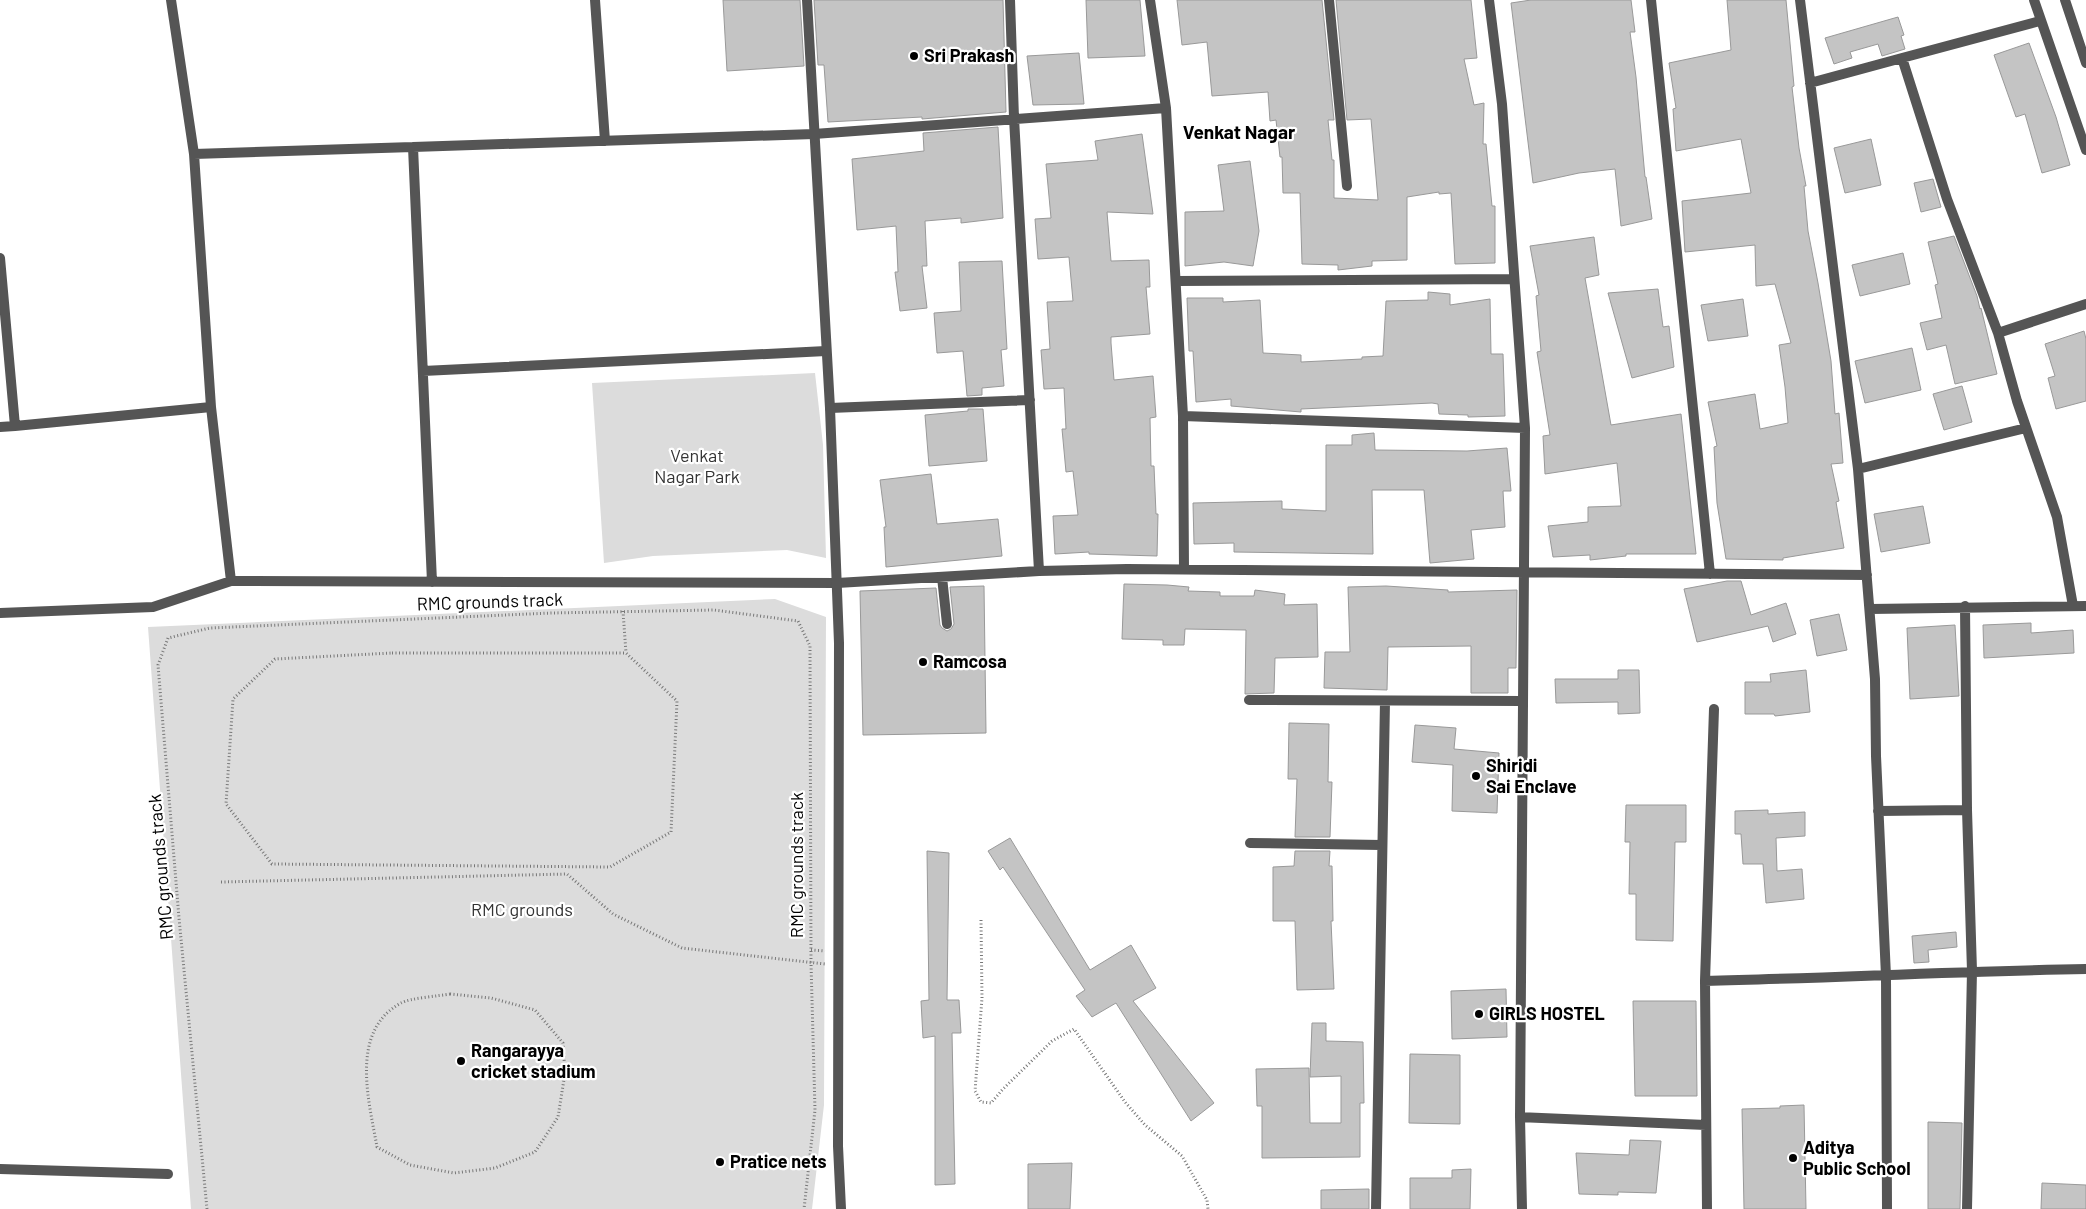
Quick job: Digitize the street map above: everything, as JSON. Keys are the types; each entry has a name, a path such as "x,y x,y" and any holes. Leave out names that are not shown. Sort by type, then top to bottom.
{"street":[{"path":"595,0 605,141"},
{"path":"807,0 830,408 839,644 838,1146 841,1209"},
{"path":"1010,0 1014,118 1039,571"},
{"path":"1150,0 1166,108 1183,416 1184,570"},
{"path":"1329,0 1347,186"},
{"path":"1489,0 1502,104 1525,428 1520,1117 1522,1209"},
{"path":"1651,0 1710,574"},
{"path":"1800,0 1858,469 1876,679 1878,811 1886,976 1887,1209"},
{"path":"2034,0 2086,150"},
{"path":"2065,0 2086,63"},
{"path":"172,1 194,154 211,407 232,581"},
{"path":"1810,83 2040,21"},
{"path":"1902,58 1947,199 1998,333 2026,428 2056,517 2073,606"},
{"path":"194,154 814,134 1166,108"},
{"path":"413,148 432,582"},
{"path":"0,258 15,426"},
{"path":"1176,281 1514,279"},
{"path":"1998,333 2086,304"},
{"path":"422,371 826,351"},
{"path":"830,408 1030,400"},
{"path":"0,427 211,407"},
{"path":"1183,416 1525,428"},
{"path":"1858,469 2026,428"},
{"path":"0,613 153,607 232,581 837,583 1039,571 1184,570 1867,575"},
{"path":"942,577 946,624"},
{"path":"1870,609 1965,606 2086,606"},
{"path":"1965,606 1967,810 1972,971 1967,1209"},
{"path":"1249,700 1524,702"},
{"path":"1376,1209 1385,700"},
{"path":"1707,1209 1705,982 1714,708"},
{"path":"1878,811 1967,810"},
{"path":"1250,843 1382,844"},
{"path":"1705,982 1972,971 2086,969"},
{"path":"1520,1117 1706,1125"},
{"path":"0,1169 168,1174"}],"path":[{"name":"RMC grounds track","path":"207,1209 179,918 158,665 168,638 210,628 541,613 714,610 798,621 810,646 811,963 815,1110 804,1209"},
{"path":"624,612 626,652 677,701 671,832 610,867 272,864 226,804 233,699 275,659 392,652 626,652"},
{"path":"220,882 567,874 612,914 682,948 811,963"},
{"path":"981,920 982,998 975,1091 981,1102 992,1103 1003,1089 1052,1041 1074,1029 1125,1102 1145,1125 1182,1156 1206,1200 1208,1209"},
{"path":"450,994 492,998 535,1010 563,1043 566,1073 558,1117 535,1152 495,1168 454,1173 410,1165 377,1147 366,1085 368,1042 382,1019 402,1003 450,994"}],"green space":[{"name":"Venkat Nagar Park","path":"815,373 823,445 826,558 787,550 653,556 604,563 592,383"},
{"name":"RMC grounds","path":"775,599 826,617 824,1105 812,1209 191,1209 148,627"}],"building":[{"path":"723,0 800,0 804,66 727,71"},
{"name":"Sri Prakash","path":"814,0 1003,0 1006,112 922,119 922,117 828,122 824,65 818,65"},
{"path":"1086,0 1140,0 1145,56 1088,58"},
{"path":"1177,0 1322,0 1334,120 1328,120 1332,160 1334,160 1334,198 1378,200 1371,119 1347,120 1336,0 1471,0 1477,58 1464,59 1474,105 1484,103 1483,144 1486,144 1492,206 1495,206 1495,263 1455,264 1451,193 1439,194 1439,192 1407,197 1407,260 1372,261 1372,266 1338,270 1338,265 1302,264 1300,193 1283,193 1282,157 1280,157 1276,120 1270,121 1268,92 1212,96 1207,42 1182,45"},
{"path":"1531,0 1631,0 1635,32 1630,32 1645,177 1652,219 1621,226 1615,169 1579,173 1533,183 1511,3"},
{"path":"1727,0 1786,0 1794,86 1792,87 1799,148 1806,186 1804,186 1808,231 1831,361 1835,414 1839,413 1843,463 1831,464 1839,501 1836,502 1844,548 1783,558 1783,560 1726,559 1717,503 1714,447 1717,446 1708,402 1755,394 1760,429 1788,423 1779,345 1791,343 1775,284 1756,286 1755,245 1685,252 1682,201 1751,193 1741,139 1676,151 1673,109 1676,108 1669,63 1731,50"},
{"path":"1898,17 1904,35 1901,36 1905,49 1882,56 1878,44 1850,52 1852,58 1834,64 1825,38"},
{"path":"2029,43 2056,117 2070,165 2042,173 2025,114 2016,117 1994,55"},
{"path":"1079,53 1084,104 1033,105 1027,56"},
{"path":"998,127 1003,218 961,223 961,218 925,221 927,266 922,266 927,308 900,311 895,272 898,272 896,226 857,230 852,159 924,151 923,133"},
{"path":"1142,134 1153,214 1107,212 1111,261 1149,260 1150,287 1146,287 1150,334 1111,337 1111,343 1114,380 1153,376 1156,417 1150,418 1151,466 1154,466 1156,514 1158,514 1157,556 1089,554 1089,552 1055,554 1053,516 1078,515 1073,471 1066,472 1062,429 1066,429 1064,388 1044,389 1041,350 1050,349 1047,302 1073,301 1069,257 1038,259 1035,219 1051,218 1046,164 1098,160 1095,141"},
{"path":"1871,139 1881,185 1845,193 1834,148"},
{"path":"1250,161 1259,231 1253,266 1224,262 1185,266 1185,212 1224,211 1218,165"},
{"path":"1933,179 1941,207 1921,212 1914,183"},
{"path":"1954,236 1981,308 1997,374 1955,384 1946,345 1927,350 1920,323 1942,318 1935,285 1938,284 1928,242"},
{"path":"1594,237 1599,275 1585,278 1611,425 1681,414 1696,554 1626,554 1626,556 1590,560 1590,555 1553,557 1548,526 1588,522 1588,507 1621,506 1617,463 1545,474 1543,436 1550,435 1537,352 1541,351 1536,296 1539,295 1530,246"},
{"path":"1903,253 1910,284 1860,296 1852,265"},
{"path":"1002,261 1007,349 1001,350 1004,386 982,388 982,395 967,396 963,351 937,353 934,313 961,311 959,262"},
{"path":"1658,289 1663,327 1669,326 1674,367 1632,378 1608,293"},
{"path":"1428,292 1450,294 1450,305 1490,299 1491,354 1503,354 1505,416 1468,417 1468,415 1439,414 1438,404 1432,403 1301,409 1301,412 1231,406 1231,399 1196,402 1193,351 1189,351 1187,298 1223,298 1223,302 1260,300 1263,353 1301,355 1301,362 1383,356 1386,301 1428,300"},
{"path":"1743,299 1748,336 1708,341 1701,305"},
{"path":"2084,331 2086,339 2086,401 2056,409 2048,378 2055,376 2045,344"},
{"path":"1912,348 1921,390 1865,403 1855,361"},
{"path":"1962,386 1972,422 1944,430 1933,394"},
{"path":"968,409 983,409 987,461 929,466 925,415 968,411"},
{"path":"1374,433 1375,450 1467,451 1507,448 1511,491 1503,491 1505,527 1471,530 1474,559 1430,563 1424,490 1372,490 1373,554 1234,552 1234,543 1194,544 1193,503 1282,501 1282,509 1326,511 1326,445 1352,445 1352,435"},
{"path":"931,474 937,524 998,519 1002,556 886,567 884,527 886,527 880,480"},
{"path":"1923,506 1930,543 1881,552 1874,514"},
{"path":"1727,581 1741,581 1751,615 1786,603 1796,634 1773,642 1768,626 1697,642 1684,589"},
{"path":"1124,584 1189,587 1188,591 1220,592 1220,596 1254,596 1255,590 1285,594 1284,605 1317,604 1318,657 1275,658 1274,693 1245,694 1246,630 1185,629 1184,645 1163,645 1163,640 1122,639"},
{"name":"Ramcosa","path":"984,586 986,733 863,735 860,591 936,588 940,625 947,631 954,624 950,587"},
{"path":"1386,586 1448,590 1448,592 1517,590 1516,668 1508,668 1508,693 1471,693 1471,646 1388,647 1387,690 1324,688 1325,652 1350,652 1348,587"},
{"path":"1839,614 1847,650 1817,656 1810,620"},
{"path":"2031,623 2031,633 2073,630 2074,653 1984,658 1983,625"},
{"path":"1955,625 1959,696 1910,699 1907,628"},
{"path":"1618,670 1639,670 1640,713 1618,714 1618,702 1556,703 1555,679 1618,679"},
{"path":"1806,670 1810,712 1775,716 1774,714 1745,714 1745,682 1771,682 1770,674"},
{"path":"1289,723 1329,724 1328,782 1332,782 1330,837 1295,837 1297,779 1288,779"},
{"name":"Shiridi Sai Enclave","path":"1415,725 1456,728 1454,749 1499,753 1497,813 1452,811 1453,765 1412,762"},
{"path":"1626,805 1686,805 1686,842 1675,842 1673,941 1636,940 1636,894 1629,894 1630,842 1625,842"},
{"path":"1768,810 1768,814 1805,812 1805,836 1776,838 1777,871 1802,869 1804,899 1766,903 1763,864 1743,864 1741,834 1735,834 1735,811"},
{"path":"1010,838 1090,970 1131,945 1156,988 1133,1001 1214,1103 1191,1121 1116,1003 1092,1017 1076,996 1085,990 1003,867 1000,870 988,851"},
{"path":"927,851 949,853 947,1000 959,1000 961,1033 952,1033 955,1184 935,1185 935,1036 923,1038 921,1001 929,1000"},
{"path":"1295,851 1330,851 1329,866 1332,866 1333,921 1331,921 1334,989 1297,990 1295,921 1273,921 1273,867 1294,866"},
{"path":"1956,932 1957,947 1928,950 1929,962 1914,963 1912,936"},
{"name":"GIRLS HOSTEL","path":"1506,989 1507,1037 1452,1039 1451,991"},
{"path":"1633,1001 1696,1001 1697,1096 1635,1096"},
{"path":"1312,1023 1326,1023 1326,1041 1363,1042 1364,1103 1360,1103 1360,1157 1262,1158 1262,1106 1257,1106 1256,1069 1309,1068 1310,1123 1341,1123 1341,1076 1310,1077"},
{"path":"1410,1054 1460,1055 1460,1124 1409,1123"},
{"path":"1804,1105 1806,1209 1744,1209 1742,1109"},
{"path":"1928,1122 1962,1123 1960,1209 1928,1209"},
{"path":"1630,1140 1661,1141 1656,1193 1618,1192 1618,1195 1579,1194 1576,1153 1629,1155"},
{"path":"1072,1163 1070,1209 1028,1209 1028,1164"},
{"path":"1471,1169 1470,1209 1410,1209 1410,1178 1452,1178 1452,1170"},
{"path":"2042,1183 2086,1185 2086,1209 2041,1209"},
{"path":"1369,1189 1369,1209 1321,1209 1321,1190"}],"place":[{"name":"Sri Prakash","path":"914,56"},
{"name":"Ramcosa","path":"923,662"},
{"name":"Shiridi Sai Enclave","path":"1476,776"},
{"name":"GIRLS HOSTEL","path":"1479,1014"},
{"name":"Rangarayya cricket stadium","path":"461,1061"},
{"name":"Aditya Public School","path":"1793,1158"},
{"name":"Pratice nets","path":"720,1162"}],"district":[{"name":"Venkat Nagar","path":"1239,132"}]}
